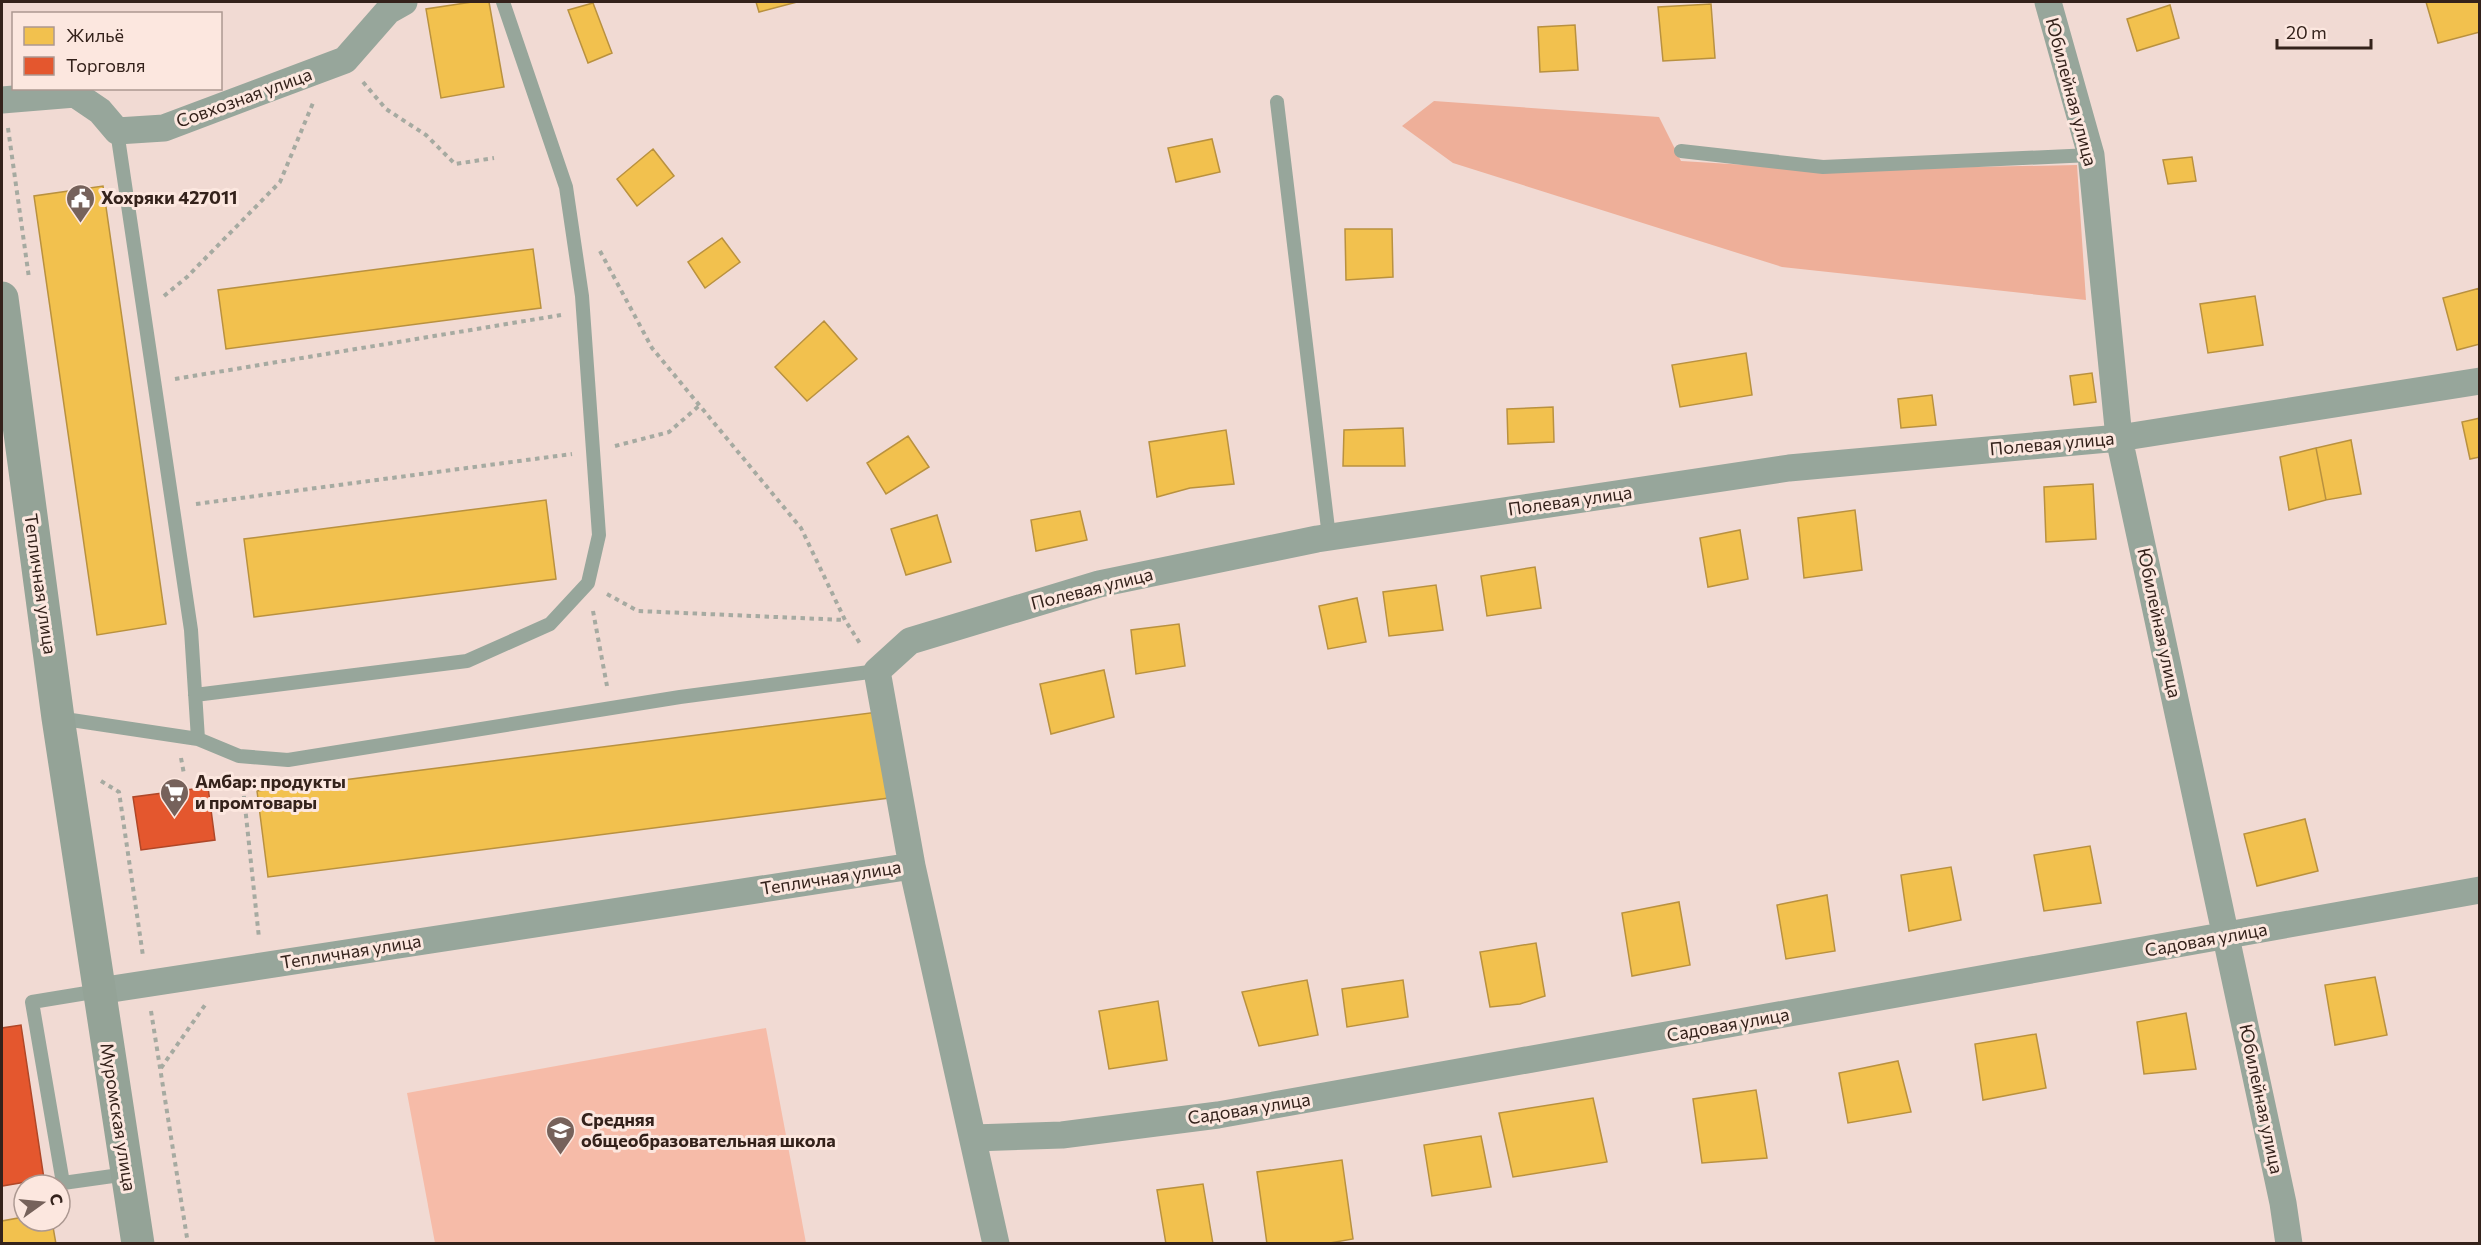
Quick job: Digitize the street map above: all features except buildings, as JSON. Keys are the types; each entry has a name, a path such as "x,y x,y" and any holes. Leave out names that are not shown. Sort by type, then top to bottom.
{"street":[{"name":"Совхозная улица","path":"117,131 164,128 337,64 388,11 404,2"},
{"name":"Юбилейная улица","path":"2048,2 2091,155 2119,438 2283,1203 2289,1244"},
{"path":"2,100 75,94 100,111 117,131"},
{"name":"Тепличная улица","path":"2,298 58,718 99,991 912,866 996,1244"},
{"name":"Полевая улица","path":"877,671 910,640 1099,584 1329,537 1790,468 2119,438 2480,381"},
{"path":"877,671 912,866"},
{"name":"Садовая улица","path":"973,1138 1062,1135 1218,1115 2480,890"},
{"name":"Муромская улица","path":"99,991 138,1244"}],"lane":[{"path":"195,695 468,661 550,624 588,583 599,535 583,312 566,187 504,2"},
{"path":"1277,102 1329,537"},
{"path":"117,131 191,630 198,739"},
{"path":"1681,151 1823,166 2091,155"},
{"path":"58,718 198,739 239,756 288,760 612,708 877,671"},
{"path":"99,991 32,1002 63,1183 127,1174"}],"path":[{"path":"143,313 187,277 280,182 337,64 386,110 426,135 455,164 494,158"},
{"path":"598,247 652,348 801,528 845,620 877,671"},
{"path":"153,382 583,312"},
{"path":"174,507 593,451 669,432 700,405"},
{"path":"588,583 638,611 845,620"},
{"path":"588,583 612,708"},
{"path":"239,756 262,965"},
{"path":"160,1068 229,970"}],"shaded area":[{"path":"1434,101 1659,117 1681,161 1830,170 2077,165 2086,300 1782,267 1453,163 1402,126"},
{"path":"766,1028 806,1243 435,1243 407,1093"}],"place":[{"name":"Хохряки 427011","path":"80,224"},
{"name":"Амбар: продукты и промтовары","path":"174,818"},
{"name":"Средняя общеобразовательная школа","path":"560,1156"}]}
